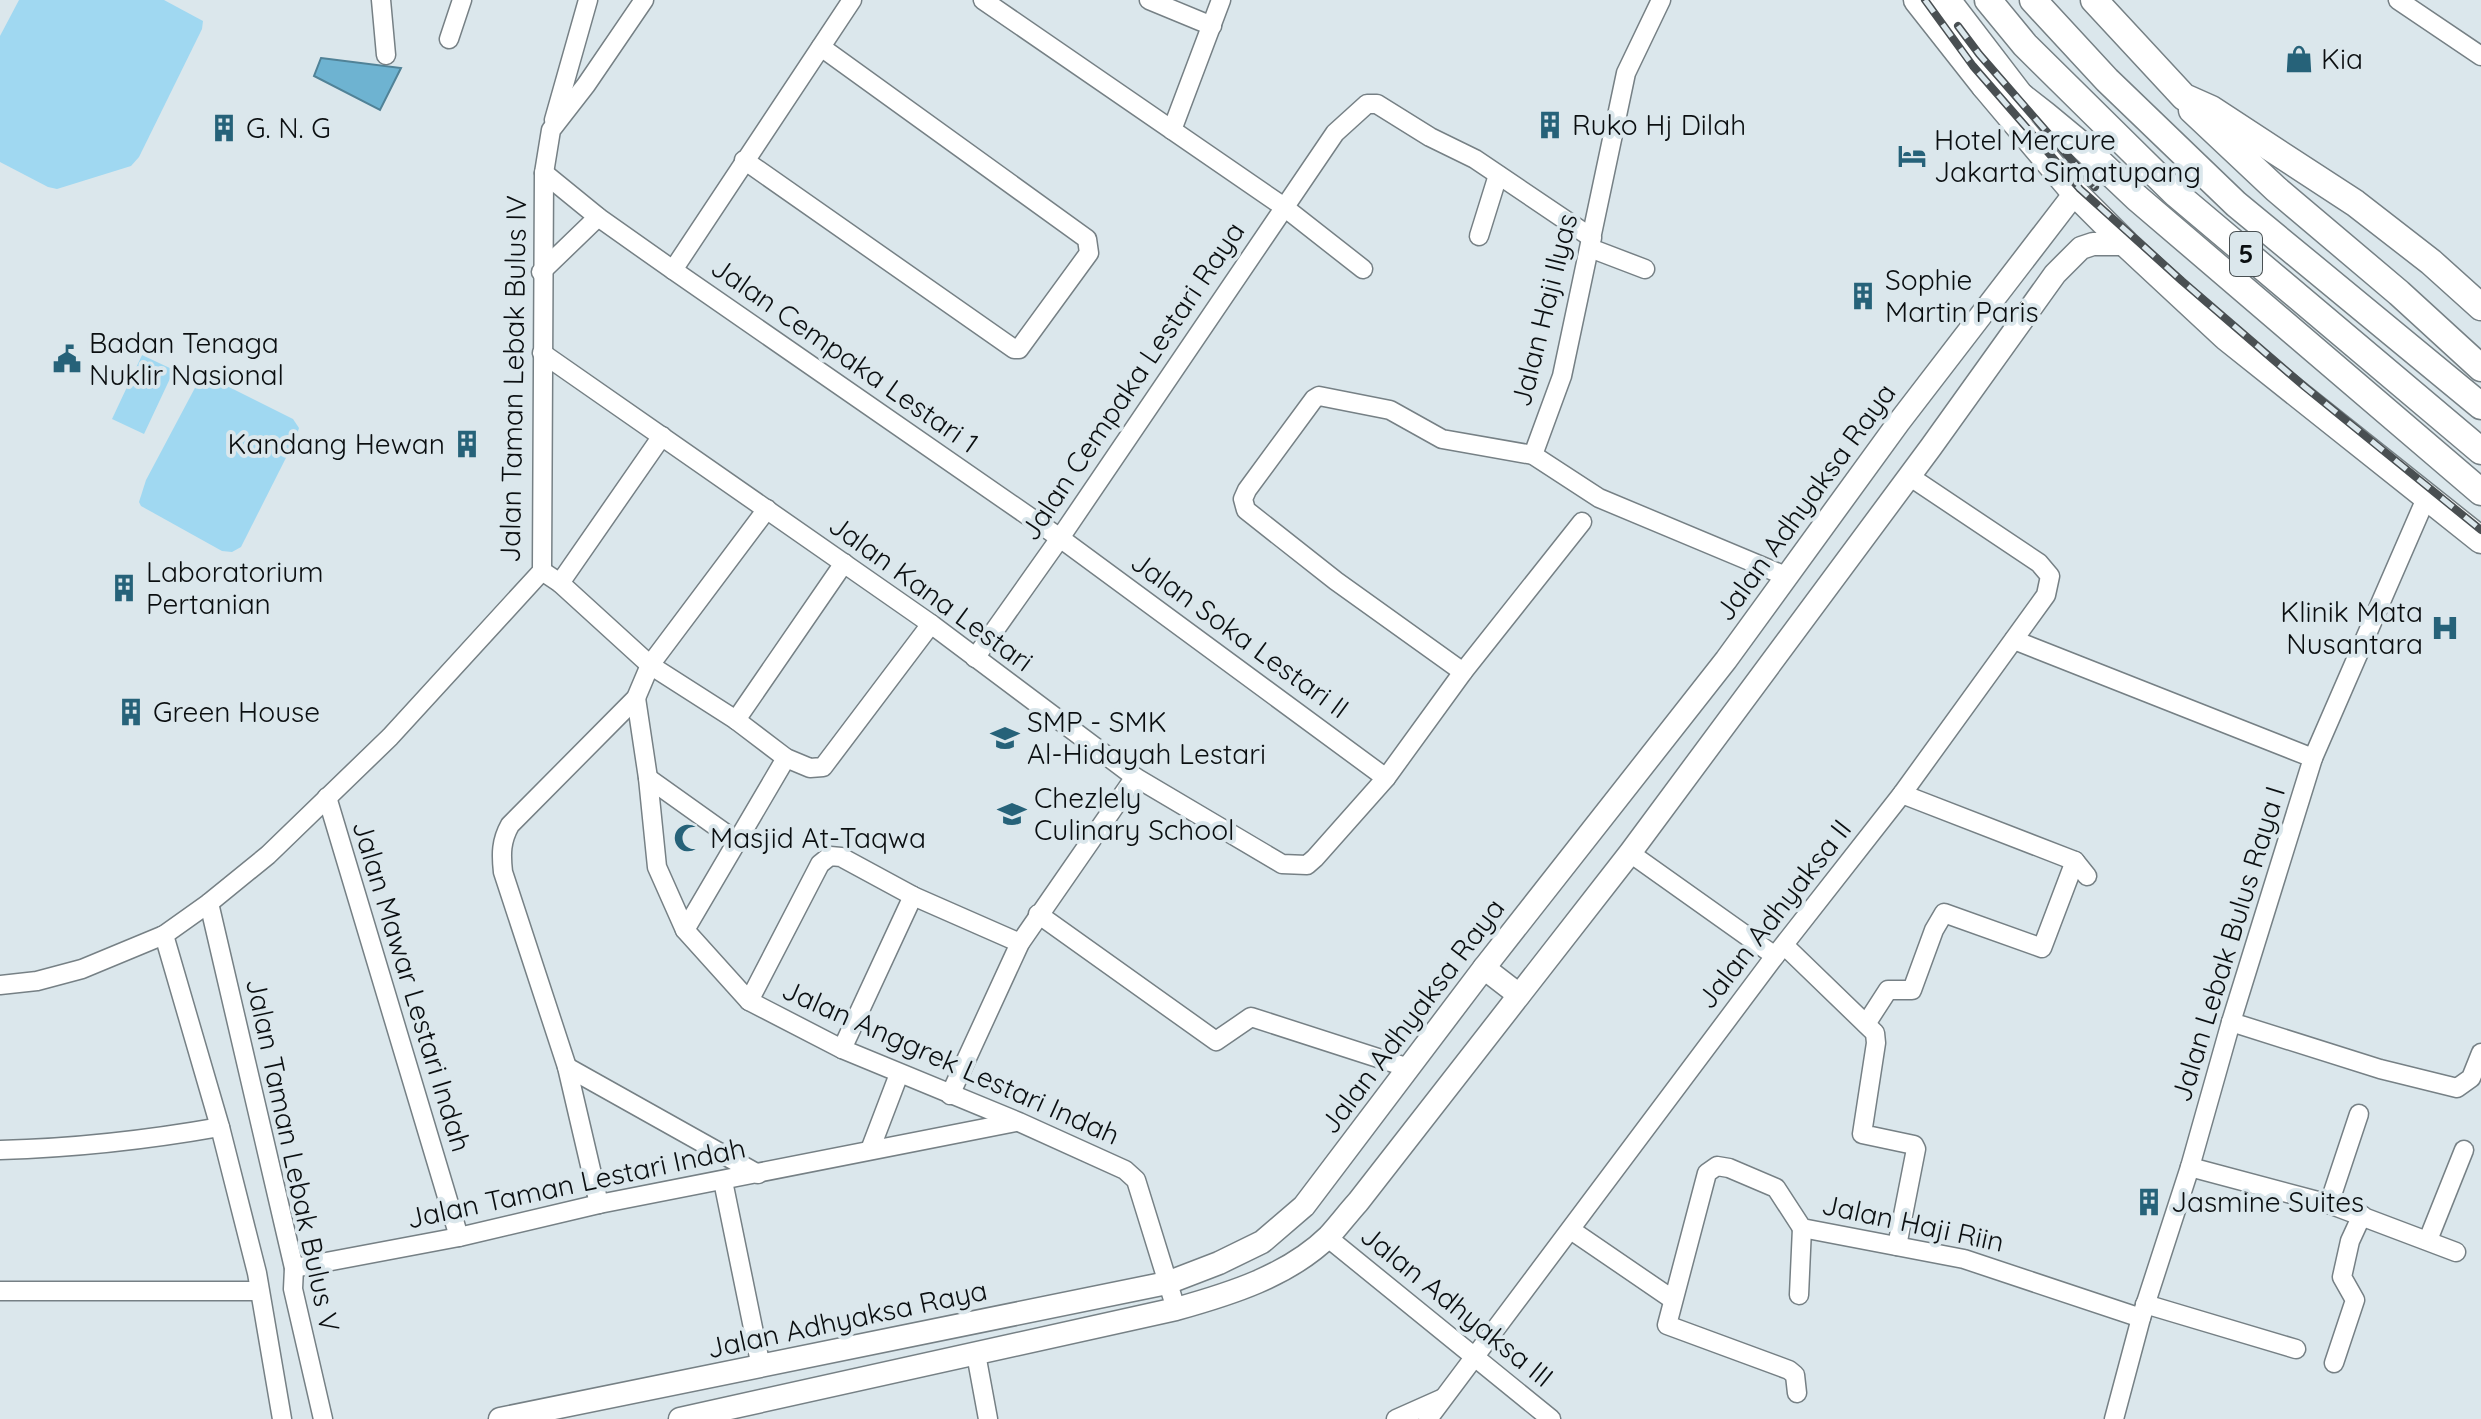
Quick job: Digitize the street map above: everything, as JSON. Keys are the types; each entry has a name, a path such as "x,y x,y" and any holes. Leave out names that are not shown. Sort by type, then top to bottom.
{"highway":[{"path":"1917,0 2075,193 2117,235 2226,337 2481,540"},
{"path":"1947,0 2078,168 2102,204 2117,235"},
{"name":"5","path":"1988,0 2025,45 2175,193 2481,451"},
{"name":"5","path":"2033,0 2107,80 2226,194 2481,406"},
{"path":"2094,0 2184,97 2195,115 2481,368"},
{"path":"1984,85 2022,97 2080,144 2137,198 2481,492"},
{"path":"2184,97 2211,109 2355,203 2431,262 2481,307"}],"main road":[{"name":"Jalan Adhyaksa Raya","path":"500,1419 1167,1283 1262,1242 1304,1206 1484,968 1717,672 1889,435 2075,193"},
{"path":"680,1419 1176,1309 1241,1291 1297,1260 1327,1237 1358,1202 1630,853 2069,257 2081,248 2117,235"},
{"path":"1484,968 1519,995"}],"street":[{"path":"381,0 386,55"},
{"path":"449,39 462,0"},
{"path":"551,130 588,0"},
{"name":"Jalan Taman Lebak Bulus IV","path":"0,985 61,976 164,935 209,903 268,855 390,737 542,571 541,272 544,173 551,130 644,0"},
{"path":"673,270 852,0"},
{"path":"983,0 1284,207 1363,269"},
{"path":"1149,0 1212,26"},
{"path":"1172,130 1221,0"},
{"name":"Jalan Haji Ilyas","path":"1533,455 1562,376 1626,73 1661,0"},
{"path":"2398,0 2481,56"},
{"path":"744,160 1014,349 1019,349 1089,253 1087,239 1049,209 821,47"},
{"name":"Jalan Cempaka Lestari Raya","path":"975,658 1335,133 1367,104 1377,104 1498,175"},
{"name":"Jalan Cempaka Lestari 1","path":"544,173 598,217 1060,538"},
{"path":"1479,236 1498,175 1591,243 1645,269"},
{"path":"541,272 598,217"},
{"name":"Jalan Kana Lestari","path":"542,353 931,624 1135,777 1282,864 1307,865 1386,778"},
{"path":"1463,672 1336,581 1246,510 1243,499 1247,490 1319,396 1390,410 1442,439 1533,455 1607,502 1788,577"},
{"path":"560,583 662,436"},
{"name":"Jalan Adhyaksa II","path":"1428,1419 1902,794 2046,595 2050,576 2039,563 1909,476"},
{"name":"Jalan Lebak Bulus Raya I","path":"2114,1419 2143,1311 2190,1167 2231,1022 2313,758 2427,496"},
{"path":"599,1204 567,1067 503,872 503,837 510,825 636,698 650,665 767,509"},
{"path":"1386,778 1463,672 1582,522"},
{"name":"Jalan Soka Lestari II","path":"1060,538 1386,778"},
{"path":"736,720 844,563"},
{"path":"542,571 560,583 650,665 736,720 786,758 810,768 823,767 931,624"},
{"path":"2014,640 2313,758"},
{"name":"Jalan Anggrek Lestari Indah","path":"636,698 657,867 685,930 749,1001 842,1049 1019,1122 1125,1170 1136,1180 1176,1309"},
{"path":"685,930 735,840 786,758"},
{"path":"950,1095 1020,943 1135,777"},
{"path":"648,778 735,840"},
{"path":"1870,1028 1888,990 1912,990 1934,930 1944,913 2042,948 2081,868 1902,794"},
{"name":"Jalan Mawar Lestari Indah","path":"327,797 459,1237"},
{"path":"1630,853 1780,951 1870,1028 1876,1043 1862,1134 1914,1145 1916,1149 1897,1246"},
{"path":"749,1001 820,864 830,856 841,857 913,896 1020,943"},
{"path":"842,1049 913,896"},
{"name":"Jalan Taman Lebak Bulus V","path":"209,903 294,1268 293,1289 323,1419"},
{"path":"1038,914 1216,1041 1251,1017 1409,1068"},
{"path":"164,935 220,1127 257,1273 282,1419"},
{"path":"2231,1022 2380,1069 2457,1088 2471,1078 2481,1053"},
{"path":"567,1067 758,1174"},
{"path":"870,1150 899,1074"},
{"path":"2329,1204 2359,1114"},
{"name":"Jalan Taman Lestari Indah","path":"294,1268 459,1237 599,1204 1019,1122"},
{"path":"0,1150 55,1149 220,1127"},
{"path":"2428,1240 2464,1150"},
{"name":"Jalan Haji Riin","path":"1672,1299 1707,1173 1717,1166 1776,1188 1802,1228 1964,1259 2143,1311 2296,1349"},
{"path":"2190,1167 2329,1204 2456,1252"},
{"path":"723,1181 761,1367"},
{"path":"2334,1363 2355,1300 2342,1277 2350,1241 2362,1215"},
{"path":"1799,1295 1802,1228"},
{"path":"1571,1230 1672,1299 1668,1327 1789,1370 1795,1375 1797,1393"},
{"name":"Jalan Adhyaksa III","path":"1327,1237 1551,1419"},
{"path":"0,1291 259,1291"},
{"path":"976,1354 988,1419"},
{"path":"1396,1419 1444,1398"}],"shaded area":[{"path":"19,0 164,0 203,21 202,29 139,157 131,166 57,189 0,162 0,36"},
{"path":"321,58 401,68 380,110 314,76"},
{"path":"142,355 174,370 144,434 112,419"},
{"path":"207,376 293,419 299,428 241,547 232,552 222,551 141,506 139,502 146,480 197,384"}],"railway":[{"path":"1925,0 1973,66 2080,189 2305,387 2481,530"},
{"path":"1958,26 2095,187"}],"place":[{"name":"Kia","path":"2299,59"},
{"name":"Ruko Hj Dilah","path":"1550,125"},
{"name":"G. N. G","path":"224,128"},
{"name":"Hotel Mercure Jakarta Simatupang","path":"1912,156"},
{"name":"Sophie Martin Paris","path":"1863,296"},
{"name":"Badan Tenaga Nuklir Nasional","path":"67,359"},
{"name":"Kandang Hewan","path":"467,444"},
{"name":"Laboratorium Pertanian","path":"124,588"},
{"name":"Klinik Mata Nusantara","path":"2445,628"},
{"name":"Green House","path":"131,712"},
{"name":"SMP - SMK Al-Hidayah Lestari","path":"1005,738"},
{"name":"Chezlely Culinary School","path":"1012,814"},
{"name":"Masjid At-Taqwa","path":"688,838"},
{"name":"Jasmine Suites","path":"2149,1202"}]}
